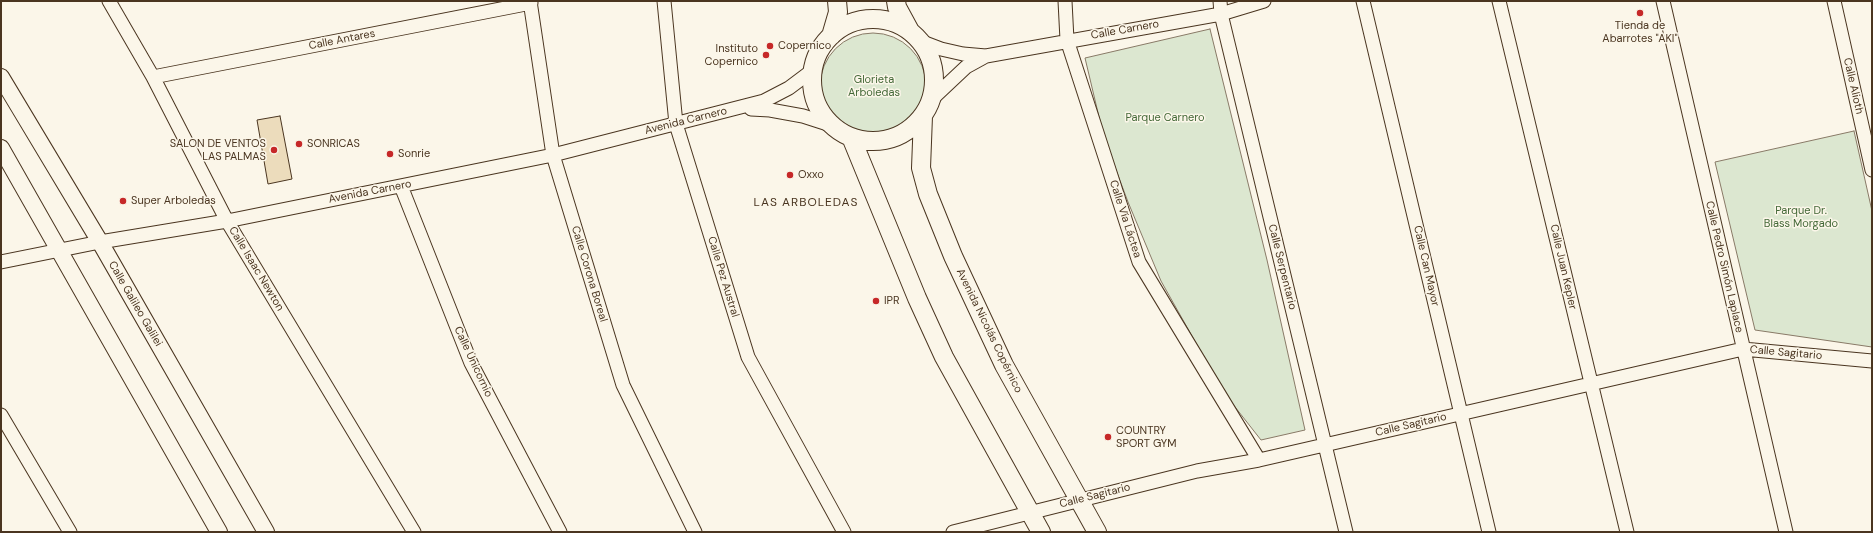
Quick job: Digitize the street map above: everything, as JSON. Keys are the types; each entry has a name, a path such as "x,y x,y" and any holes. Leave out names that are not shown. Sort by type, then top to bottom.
{"main road":[{"path":"831,36 838,12 837,1"},
{"path":"896,1 897,7 932,62 934,86 932,99 923,116 909,130 891,139 871,141 852,137 834,126 820,110 813,91 813,70 819,51 831,36 849,24 869,19 891,22 915,36"},
{"name":"Avenida Nicolás Copérnico","path":"923,116 921,168 928,194 953,256 1004,365 1079,501 1098,532"},
{"path":"852,137 917,298 941,350 1041,532"}],"street":[{"name":"Calle Isaac Newton","path":"109,1 153,77 227,221 414,532"},
{"name":"Calle Pez Austral","path":"664,1 676,124 748,357 844,532"},
{"name":"Calle Vía Láctea","path":"1065,1 1067,40 1138,262 1259,460"},
{"name":"Calle Carnero","path":"915,36 941,49 963,54 986,56 1220,7 1264,1"},
{"name":"Calle Can Mayor","path":"1363,1 1462,413 1489,532"},
{"name":"Calle Juan Kepler","path":"1499,1 1627,532"},
{"name":"Calle Pedro Simón Laplace","path":"1662,1 1786,532"},
{"name":"Calle Alioth","path":"1834,1 1872,170"},
{"name":"Calle Antares","path":"153,77 531,2"},
{"name":"Calle Corona Boreal","path":"531,2 553,155 623,385 695,532"},
{"name":"Calle Serpentario","path":"1220,7 1346,532"},
{"name":"Calle Carnero","path":"932,99 966,67 986,56"},
{"name":"Avenida Carnero","path":"1,262 100,242 227,221 553,155 764,101 790,88 813,70"},
{"name":"Calle Galileo Galilei","path":"1,77 100,242 266,532"},
{"name":"Avenida Carnero","path":"737,109 770,110 802,116 834,126"},
{"path":"1,148 58,251 219,532"},
{"name":"Calle Unicornio","path":"401,186 471,363 560,532"},
{"name":"Calle Sagitario","path":"953,532 1197,471 1259,460 1743,349 1872,361"},
{"path":"1,415 70,532"}],"green space":[{"name":"Parque Carnero","path":"1210,29 1267,260 1305,430 1261,440 1224,393 1161,281 1128,202 1104,138 1085,58"},
{"name":"Glorieta Arboledas","path":"873,33 893,37 911,48 922,66 926,86 922,106 911,124 893,135 873,139 853,135 835,124 824,106 820,86 824,66 835,48 853,37"},
{"name":"Parque Dr. Blass Morgado","path":"1854,131 1872,211 1872,347 1755,330 1715,162"}],"building":[{"name":"SALON DE VENTOS LAS PALMAS","path":"280,116 292,179 268,184 257,120"}],"place":[{"name":"Tienda de Abarrotes \"AKI\"","path":"1640,13"},
{"name":"Copernico","path":"770,46"},
{"name":"Instituto Copernico","path":"766,55"},
{"name":"SONRICAS","path":"299,144"},
{"name":"SALON DE VENTOS LAS PALMAS","path":"274,150"},
{"name":"Sonrie","path":"390,154"},
{"name":"Oxxo","path":"790,175"},
{"name":"Super Arboledas","path":"123,201"},
{"name":"IPR","path":"876,301"},
{"name":"COUNTRY SPORT GYM","path":"1108,437"}],"district":[{"name":"LAS ARBOLEDAS","path":"806,203"}]}
